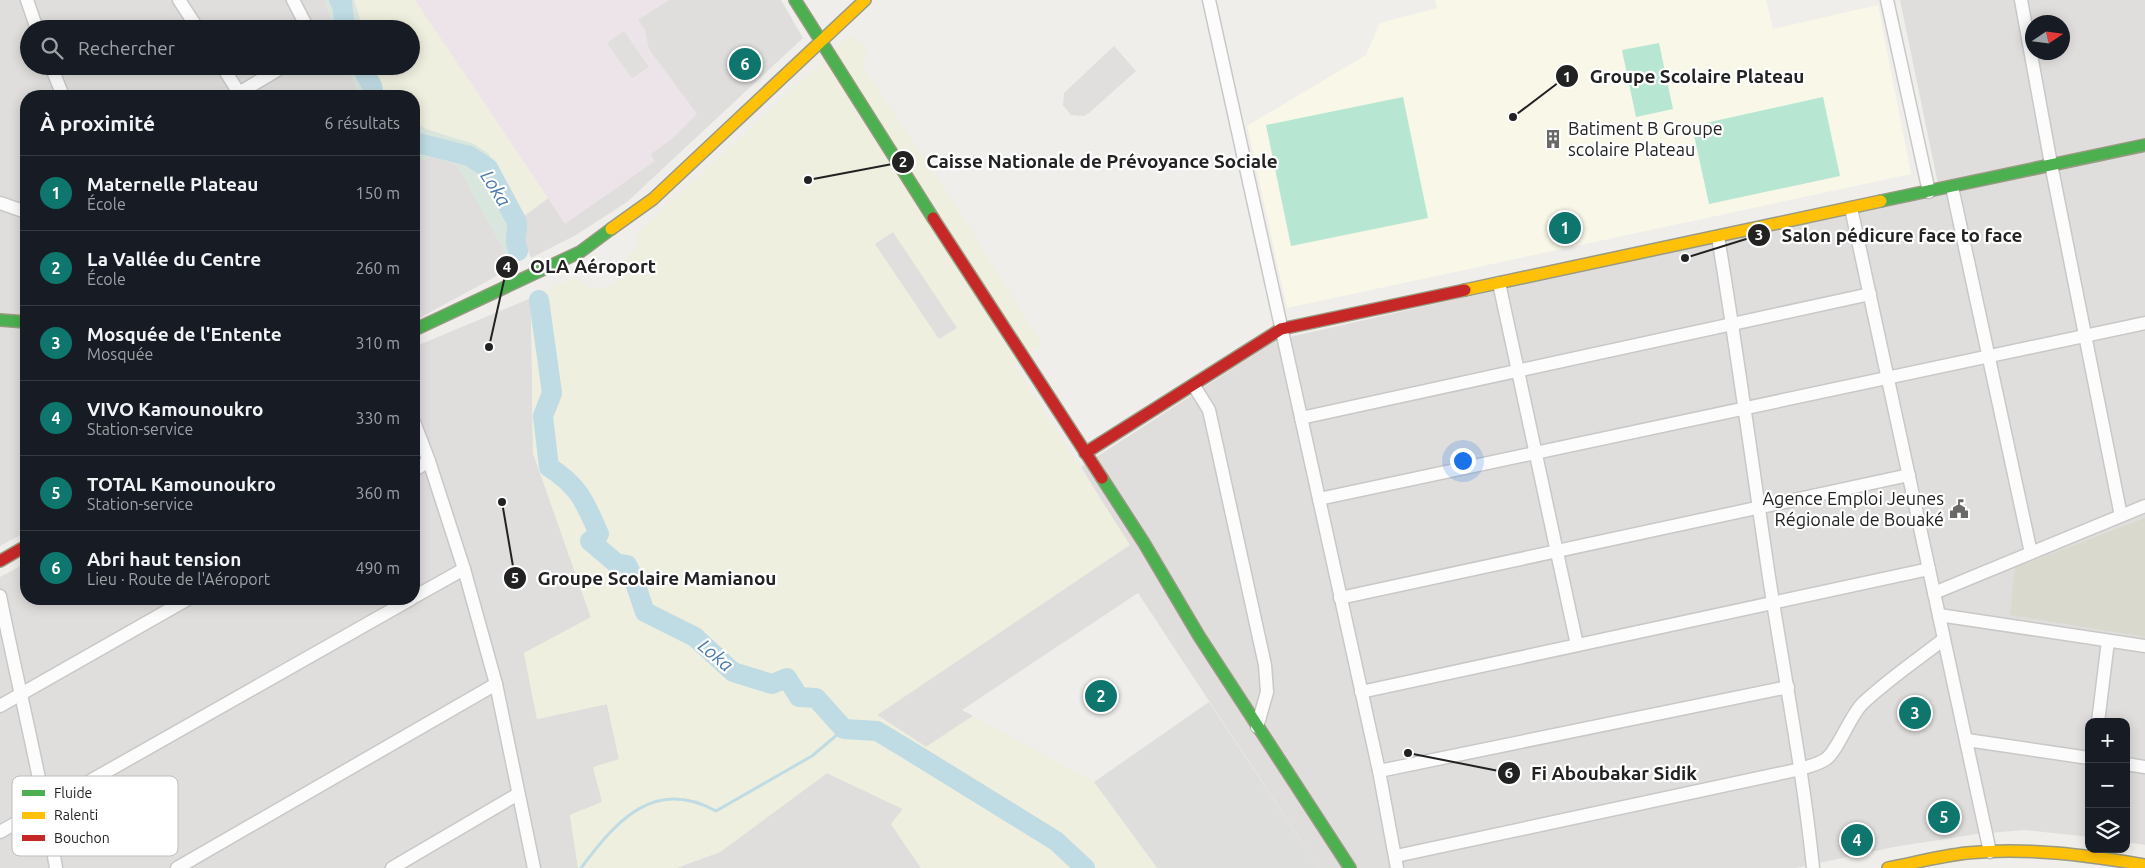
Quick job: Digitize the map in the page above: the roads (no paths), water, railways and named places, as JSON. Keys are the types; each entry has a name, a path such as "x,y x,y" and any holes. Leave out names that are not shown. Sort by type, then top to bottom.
{"main road":[{"path":"795,0 922,203 1144,543 1199,636 1257,727 1350,868"},
{"path":"420,327 580,252 625,220 653,199 865,0"},
{"path":"1085,453 1194,386 1281,329 2145,145"},
{"path":"0,320 20,322"},
{"path":"0,561 20,549"},
{"path":"1888,868 1967,853 1990,852 2050,852 2145,864"}],"street":[{"path":"26,0 34,20"},
{"path":"179,0 192,20"},
{"path":"293,0 303,20"},
{"path":"1209,0 1379,771 1397,862 1801,769 1828,758 1861,706 1884,685 1944,639"},
{"path":"1887,0 1929,192"},
{"path":"2021,0 2084,336 2121,516"},
{"path":"55,75 61,90"},
{"path":"228,75 237,90"},
{"path":"246,90 270,75"},
{"path":"1952,187 2032,553"},
{"path":"0,203 20,210"},
{"path":"1851,208 1990,852"},
{"path":"1718,237 1745,408 1758,507 1801,769 1814,868"},
{"path":"1498,283 1577,645"},
{"path":"1301,418 1870,294"},
{"path":"420,322 427,324"},
{"path":"1319,499 2145,323"},
{"path":"1194,386 1209,410 1262,642 1267,692 1257,727"},
{"path":"420,437 430,461 464,569 496,684 534,868"},
{"path":"420,467 430,461"},
{"path":"1340,598 1909,475"},
{"path":"1934,593 2145,506"},
{"path":"420,594 464,569"},
{"path":"1361,692 1929,569"},
{"path":"0,596 39,776"},
{"path":"0,706 178,605"},
{"path":"97,776 400,605"},
{"path":"1939,615 2145,646"},
{"path":"2098,718 2108,641"},
{"path":"177,868 496,684"},
{"path":"1379,771 1788,687"},
{"path":"1967,740 2085,757"},
{"path":"2130,765 2145,767"},
{"path":"392,868 518,794"},
{"path":"0,832 12,825"}],"waterway":[{"name":"Loka","path":"339,0 342,4 344,20"},
{"name":"Loka","path":"366,75 373,90"},
{"name":"Loka","path":"420,144 469,156 488,168 517,222 516,239 518,251"},
{"name":"Loka","path":"539,300 552,393 543,416 549,467 568,481 585,504 599,534 590,541 616,563 627,565 645,612 695,637 733,672 772,684 787,678 799,697 816,698 844,729 877,731 1056,841 1085,868"},
{"path":"581,868 608,834 638,809 655,802 674,799 694,802 716,811 812,756 844,729"}],"place":[{"name":"Abri haut tension","path":"745,64"},
{"name":"Groupe Scolaire Plateau","path":"1513,117"},
{"name":"Batiment B Groupe scolaire Plateau","path":"1553,139"},
{"name":"Caisse Nationale de Prévoyance Sociale","path":"808,180"},
{"name":"Maternelle Plateau","path":"1565,228"},
{"name":"Salon pédicure face to face","path":"1685,258"},
{"name":"OLA Aéroport","path":"489,347"},
{"name":"Groupe Scolaire Mamianou","path":"502,502"},
{"name":"Agence Emploi Jeunes Régionale de Bouaké","path":"1959,509"},
{"name":"La Vallée du Centre","path":"1101,696"},
{"name":"Mosquée de l'Entente","path":"1915,713"},
{"name":"Fi Aboubakar Sidik","path":"1408,753"},
{"name":"TOTAL Kamounoukro","path":"1944,817"},
{"name":"VIVO Kamounoukro","path":"1857,840"}]}
